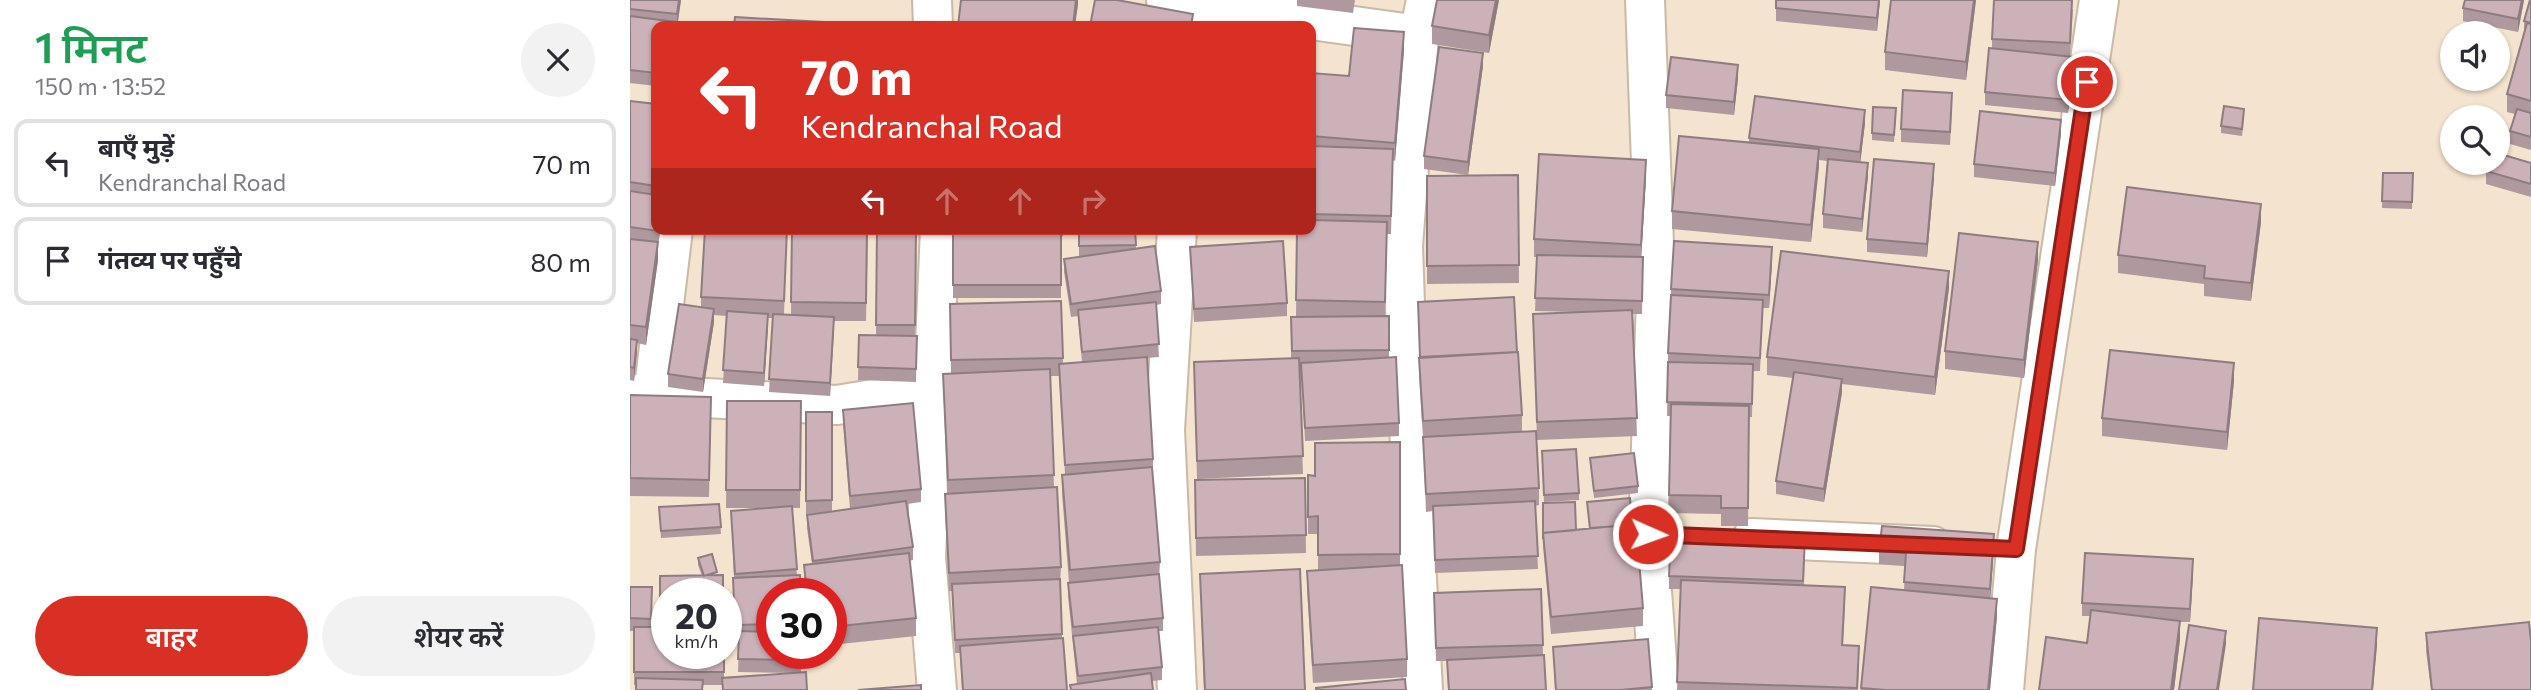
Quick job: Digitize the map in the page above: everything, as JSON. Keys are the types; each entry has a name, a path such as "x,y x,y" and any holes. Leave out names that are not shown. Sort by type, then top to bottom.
{"street":[{"path":"932,0 933,21"},
{"path":"1645,0 1656,299 1648,534 1659,690"},
{"path":"2004,690 1988,548 2099,0"},
{"path":"1187,10 1285,7 1422,17 1403,246 1410,450 1423,690"},
{"path":"672,235 642,396 837,405 934,389"},
{"path":"937,690 926,557 940,235"},
{"path":"1177,235 1165,430 1177,690"},
{"path":"1648,534 1988,548"}],"building":[{"path":"630,0 679,0 677,14 630,9"},
{"path":"961,0 1076,0 1074,21 959,21"},
{"path":"1095,0 1117,0 1193,14 1192,21 1091,21"},
{"path":"1437,0 1496,0 1489,35 1432,26"},
{"path":"1776,0 1879,0 1877,18 1776,8"},
{"path":"1891,0 1974,0 1966,62 1885,52"},
{"path":"1994,0 2072,0 2070,43 1992,39"},
{"path":"2465,0 2522,0 2518,19 2463,8"},
{"path":"2531,0 2531,23 2524,21"},
{"path":"630,16 668,21 651,21 651,72 630,70"},
{"path":"735,17 805,21 735,21"},
{"path":"2527,23 2531,24 2531,101 2507,94"},
{"path":"1354,28 1404,32 1395,143 1316,136 1316,73 1349,76"},
{"path":"1439,47 1483,53 1468,162 1424,156"},
{"path":"1989,48 2073,57 2068,100 1985,92"},
{"path":"1671,57 1738,65 1734,102 1666,95"},
{"path":"1903,90 1952,93 1950,132 1901,129"},
{"path":"1755,96 1865,110 1860,152 1749,138"},
{"path":"630,101 651,103 651,185 630,182"},
{"path":"2224,106 2244,109 2242,129 2221,126"},
{"path":"1873,107 1896,108 1894,135 1872,133"},
{"path":"2517,109 2531,113 2531,137 2510,131"},
{"path":"1980,111 2061,120 2055,173 1974,164"},
{"path":"1679,136 1819,149 1811,225 1672,211"},
{"path":"1316,146 1393,149 1391,216 1316,214"},
{"path":"1539,154 1646,160 1641,245 1534,239"},
{"path":"2510,157 2531,163 2531,184 2500,175 2510,175"},
{"path":"1828,159 1868,163 1862,219 1823,214"},
{"path":"1874,159 1934,164 1927,244 1867,239"},
{"path":"2383,173 2413,173 2412,202 2382,201"},
{"path":"1518,175 1519,265 1427,266 1427,176"},
{"path":"2127,187 2261,204 2251,283 2204,278 2205,266 2118,255"},
{"path":"630,191 651,194 651,230 630,227"},
{"path":"1316,220 1387,222 1385,302 1296,300 1297,235 1316,235"},
{"path":"1959,233 2038,242 2024,360 1945,351"},
{"path":"705,235 787,235 784,301 701,297"},
{"path":"792,235 867,235 866,303 791,302"},
{"path":"877,235 916,235 915,325 876,325"},
{"path":"953,235 1061,235 1061,285 953,285"},
{"path":"1079,235 1135,235 1136,245 1079,246"},
{"path":"630,239 658,242 646,327 630,325"},
{"path":"1283,241 1287,303 1194,309 1190,247"},
{"path":"1674,241 1772,247 1769,295 1671,289"},
{"path":"1155,246 1161,291 1071,304 1064,259"},
{"path":"1781,251 1949,271 1935,377 1767,357"},
{"path":"1537,255 1643,257 1642,301 1535,298"},
{"path":"1671,295 1763,300 1760,358 1668,353"},
{"path":"1514,297 1517,352 1420,357 1418,302"},
{"path":"1061,301 1063,358 951,360 950,304"},
{"path":"1156,302 1159,344 1082,352 1078,310"},
{"path":"679,304 714,309 703,379 668,374"},
{"path":"1632,310 1637,418 1537,422 1533,314"},
{"path":"727,311 768,314 764,373 723,370"},
{"path":"773,314 834,317 830,383 769,379"},
{"path":"1389,316 1389,350 1292,351 1291,317"},
{"path":"859,335 917,336 916,369 858,367"},
{"path":"630,339 637,340 634,368 630,367"},
{"path":"2110,350 2234,363 2227,432 2102,418"},
{"path":"1518,352 1522,415 1423,421 1419,358"},
{"path":"1147,357 1153,459 1065,465 1059,364"},
{"path":"1396,357 1399,423 1305,428 1301,363"},
{"path":"1299,358 1303,456 1197,461 1194,362"},
{"path":"1668,362 1753,364 1752,404 1667,402"},
{"path":"1050,369 1054,475 948,480 943,374"},
{"path":"1794,372 1842,379 1824,489 1776,481"},
{"path":"630,395 711,397 709,480 630,478"},
{"path":"727,401 801,401 800,490 726,490"},
{"path":"913,403 921,489 850,496 843,410"},
{"path":"1671,404 1749,406 1748,508 1721,508 1721,496 1669,495"},
{"path":"806,412 832,412 832,500 806,501"},
{"path":"1536,431 1539,488 1426,494 1423,437"},
{"path":"1400,442 1400,554 1318,555 1318,516 1308,517 1308,475 1315,476 1315,443"},
{"path":"1576,449 1579,493 1544,495 1542,451"},
{"path":"1634,453 1638,486 1594,491 1590,458"},
{"path":"1152,467 1160,562 1070,570 1062,475"},
{"path":"1305,478 1306,535 1196,538 1195,480"},
{"path":"1057,487 1061,567 949,573 945,494"},
{"path":"1630,498 1632,525 1590,528 1587,502"},
{"path":"906,501 913,547 813,561 807,515"},
{"path":"1535,501 1538,556 1435,560 1433,506"},
{"path":"1575,502 1576,530 1543,533 1543,503"},
{"path":"719,504 721,527 661,531 659,507"},
{"path":"792,506 797,569 735,574 731,511"},
{"path":"1636,524 1643,608 1551,617 1543,533"},
{"path":"1882,526 1994,534 1990,589 1904,582 1906,553 1879,551"},
{"path":"1671,532 1805,537 1803,581 1669,576"},
{"path":"909,553 916,618 847,625 847,578 805,578 804,565"},
{"path":"2085,553 2193,559 2190,609 2082,603"},
{"path":"712,554 717,572 704,576 698,558"},
{"path":"1402,565 1407,659 1313,665 1307,571"},
{"path":"1300,569 1305,690 1205,690 1200,574"},
{"path":"1159,574 1163,618 1073,627 1068,583"},
{"path":"723,575 723,578 660,578"},
{"path":"800,575 800,578 756,578 756,624 742,625 742,578 733,578"},
{"path":"1060,579 1062,634 955,640 952,584"},
{"path":"1681,580 1845,587 1842,645 1859,646 1857,688 1677,682"},
{"path":"630,587 651,587 651,619 630,618"},
{"path":"1871,587 1997,599 1988,690 1861,688"},
{"path":"1541,589 1543,645 1436,648 1434,593"},
{"path":"2091,610 2180,621 2171,690 2039,690 2046,637 2087,643"},
{"path":"2259,618 2377,628 2372,690 2253,690"},
{"path":"2529,622 2531,690 2432,690 2426,633"},
{"path":"2189,625 2226,631 2217,690 2179,690"},
{"path":"634,627 651,627 651,669 724,669 724,672 634,672"},
{"path":"1158,627 1162,667 1078,676 1073,636"},
{"path":"742,631 756,632 756,659 742,659"},
{"path":"1063,638 1067,690 963,690 960,646"},
{"path":"1648,639 1652,687 1556,690 1553,647"},
{"path":"1544,655 1546,690 1449,690 1447,660"},
{"path":"806,672 807,690 723,690 722,678"},
{"path":"1151,673 1153,690 1071,690 1070,685"},
{"path":"636,678 703,680 702,690 636,690"},
{"path":"1405,679 1406,690 1316,690 1316,688"},
{"path":"921,685 921,690 858,690"}],"route":[{"path":"1648,534 2016,549 2087,82"}]}
